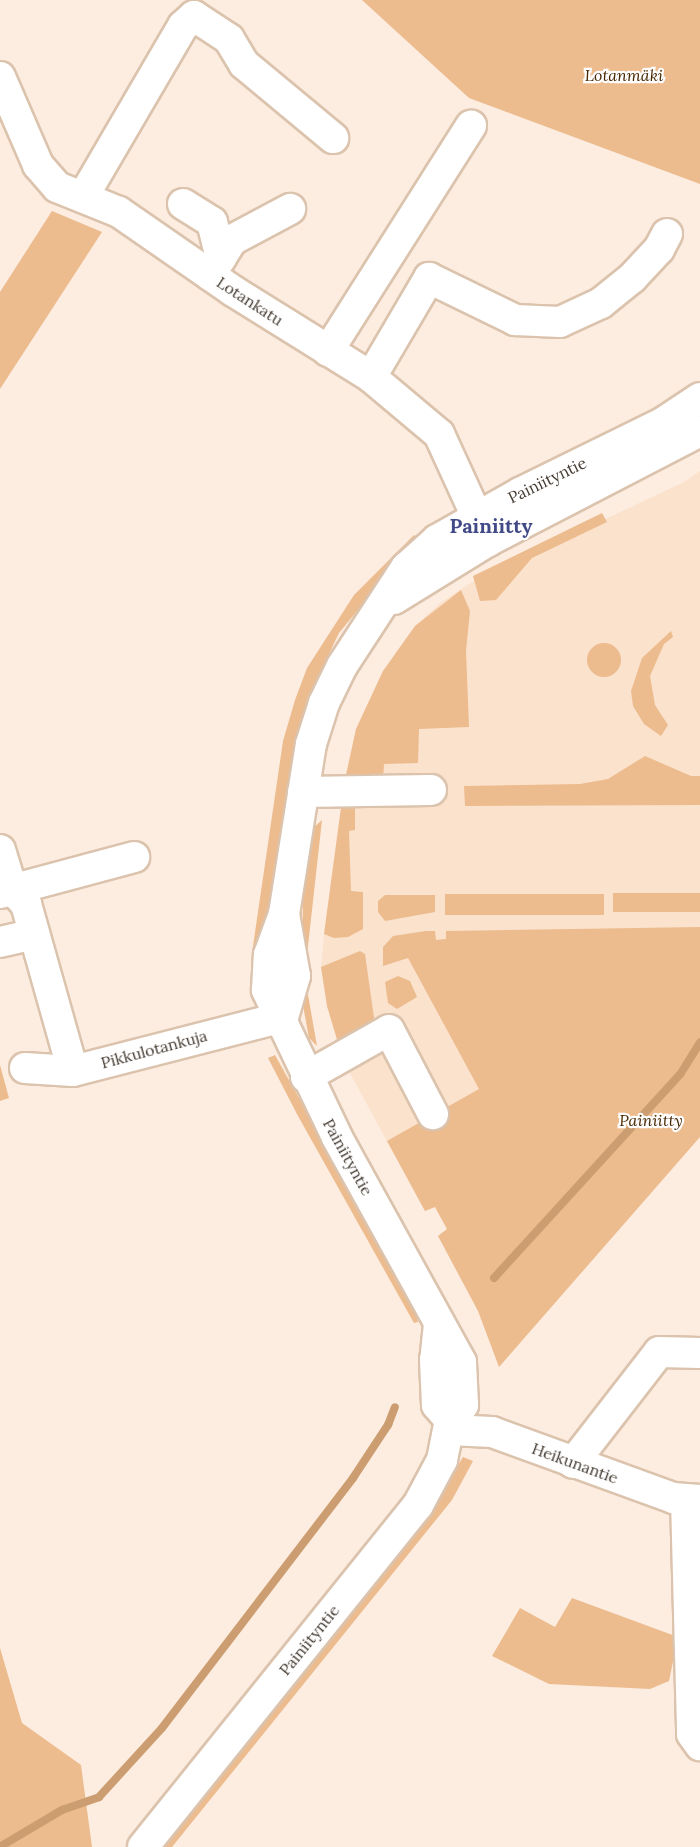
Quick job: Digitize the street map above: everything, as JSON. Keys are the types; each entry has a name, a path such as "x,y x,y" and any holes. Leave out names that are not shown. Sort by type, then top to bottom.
{"street":[{"path":"83,197 183,27 194,16 229,39 244,64 333,138"},
{"name":"Lotankatu","path":"1,81 38,165 57,187 119,212 215,266 328,351 371,377 439,434 482,529"},
{"path":"328,351 471,126"},
{"path":"183,204 212,222 215,266"},
{"path":"215,266 232,240 290,208"},
{"path":"371,377 435,267 515,320 560,322 601,303 617,290 659,249 667,234"},
{"name":"Painiityntie","path":"143,1847 418,1505 442,1460 449,1425 463,1405 464,1379 461,1362 306,1077 283,1017 267,990 269,955 285,914 311,744 324,703 342,666 384,605 482,529 664,422 700,398"},
{"name":"Painiityntie","path":"482,529 700,431"},
{"path":"303,792 431,790"},
{"path":"0,850 6,891 26,904 73,1071"},
{"path":"6,891 134,857"},
{"path":"0,942 34,934"},
{"name":"Pikkulotankuja","path":"25,1068 73,1071 283,1017"},
{"path":"306,1077 388,1030 433,1114"},
{"path":"573,1463 658,1352 700,1353"},
{"name":"Heikunantie","path":"449,1425 492,1432 573,1463 693,1500"},
{"path":"693,1500 692,1734 700,1745"}],"shaded area":[{"path":"700,471 700,987 458,1272 438,1236 447,1229 435,1207 425,1211 346,1066 327,1006 321,967 324,934 344,783 356,729 383,671 415,626 440,603 472,582 684,482"}],"green space":[{"name":"Lotanmäki","path":"362,0 700,0 700,184 469,98"},
{"path":"52,211 102,232 0,389 0,292"},
{"path":"602,513 607,522 532,558 496,600 480,601 473,576"},
{"path":"414,535 417,538 339,633 307,700 293,758 275,891 260,954 252,953 283,741 307,668 354,595"},
{"path":"461,590 470,611 466,651 469,727 419,729 418,763 384,764 383,780 345,780 356,729 383,671 415,626"},
{"path":"671,631 673,637 664,644 650,676 655,705 668,725 661,736 644,724 633,706 631,691 642,658"},
{"path":"604,643 616,648 621,660 616,672 604,677 592,672 587,660 592,648"},
{"path":"645,756 691,776 700,776 700,805 465,806 464,786 580,784 608,779"},
{"path":"355,807 355,830 349,831 351,891 363,892 363,929 348,937 334,938 324,934 341,808"},
{"path":"322,820 307,955 302,955 303,899 311,830"},
{"path":"613,893 700,893 700,912 613,912"},
{"path":"445,894 604,894 604,915 445,915"},
{"path":"385,895 435,895 435,912 385,921 378,912 378,901"},
{"path":"700,927 700,1137 499,1367 478,1311 438,1236 447,1229 435,1207 425,1211 387,1141 479,1089 408,958 383,966 383,947 393,936 426,931 435,931 436,940 446,939 446,931"},
{"path":"360,951 365,954 374,1018 370,1026 338,1043 327,1006 321,967"},
{"path":"398,976 410,981 417,997 397,1009 388,1003 385,982"},
{"path":"300,989 307,989 317,1046 309,1038"},
{"path":"275,1055 412,1301 418,1322 414,1323 298,1116 268,1058"},
{"path":"0,1065 9,1098 0,1101"},
{"path":"463,1457 473,1461 452,1500 172,1847 156,1847 431,1509"},
{"path":"572,1598 678,1637 669,1681 650,1689 549,1684 492,1656 520,1608 555,1627"},
{"path":"0,1648 22,1723 81,1765 92,1847 0,1847"}],"waterway":[{"path":"494,1278 681,1073 700,1043"},
{"path":"3,1845 62,1810 99,1797 162,1728 353,1478 388,1425 395,1407"}],"district":[{"name":"Painiitty","path":"491,525"}]}
